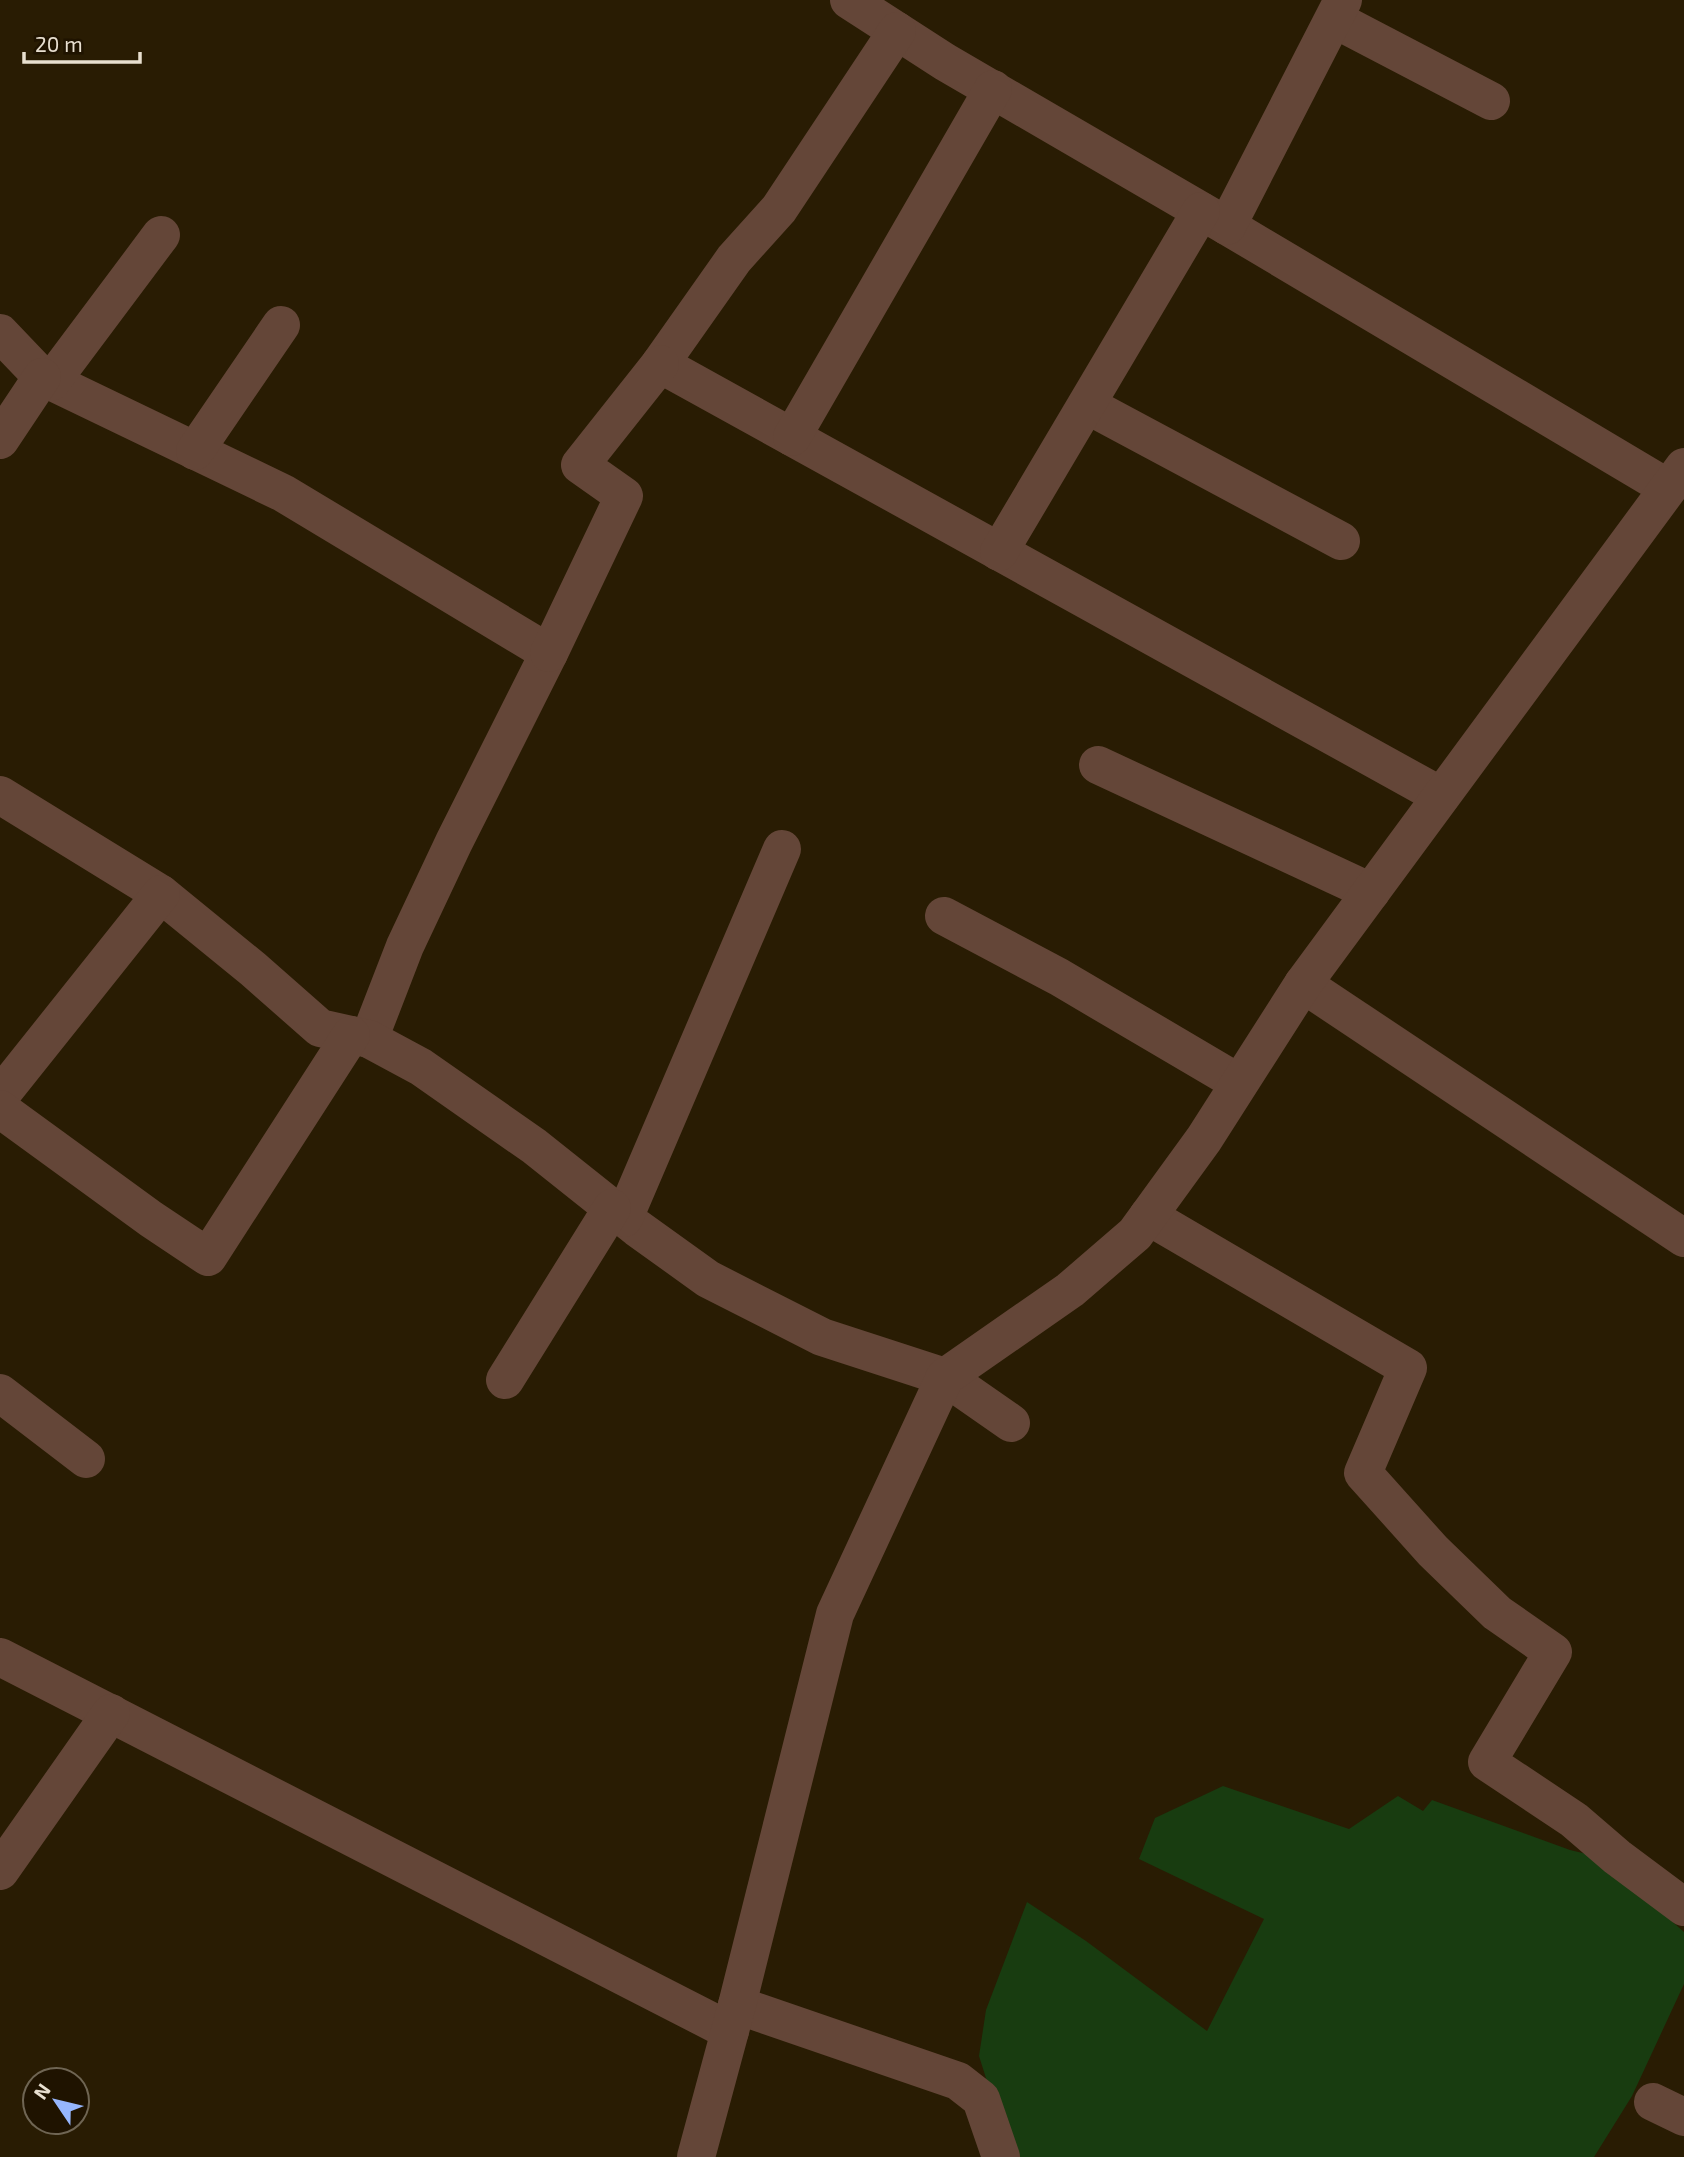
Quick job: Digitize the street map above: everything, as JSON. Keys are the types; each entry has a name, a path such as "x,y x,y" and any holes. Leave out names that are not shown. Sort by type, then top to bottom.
{"street":[{"path":"696,2157 734,2018 835,1614 945,1377 1070,1290 1135,1234 1204,1139 1303,984 1676,478 1214,219 993,89 849,0"},
{"path":"999,552 1087,405 1214,219 1339,9 1491,101"},
{"path":"0,1109 208,1257 360,1037 624,496 580,465 660,364 734,259 779,209 897,31"},
{"path":"792,437 993,89"},
{"path":"0,440 162,235"},
{"path":"195,451 281,325"},
{"path":"0,333 46,379 283,493 549,653"},
{"path":"660,364 1441,796"},
{"path":"1087,405 1341,541"},
{"path":"1098,765 1371,892"},
{"path":"0,794 161,894 253,968 320,1028 360,1037 421,1067 534,1146 618,1213 708,1279 822,1337 945,1377 1011,1423"},
{"path":"505,1380 618,1213 782,849"},
{"path":"0,1096 161,894"},
{"path":"944,916 1059,977 1239,1083"},
{"path":"1303,984 1684,1238"},
{"path":"1148,1216 1408,1368 1363,1473 1433,1550 1497,1613 1553,1652 1488,1762 1574,1820 1684,1908"},
{"path":"0,1393 86,1459"},
{"path":"0,1657 734,2018 958,2081 981,2099 1002,2157"},
{"path":"0,1871 111,1713"}],"green space":[{"path":"1223,1786 1349,1829 1398,1796 1423,1811 1432,1800 1570,1850 1599,1857 1684,1932 1684,1984 1632,2096 1594,2157 1011,2157 979,2056 986,2010 1027,1902 1086,1941 1207,2031 1264,1919 1139,1859 1155,1818"}]}
